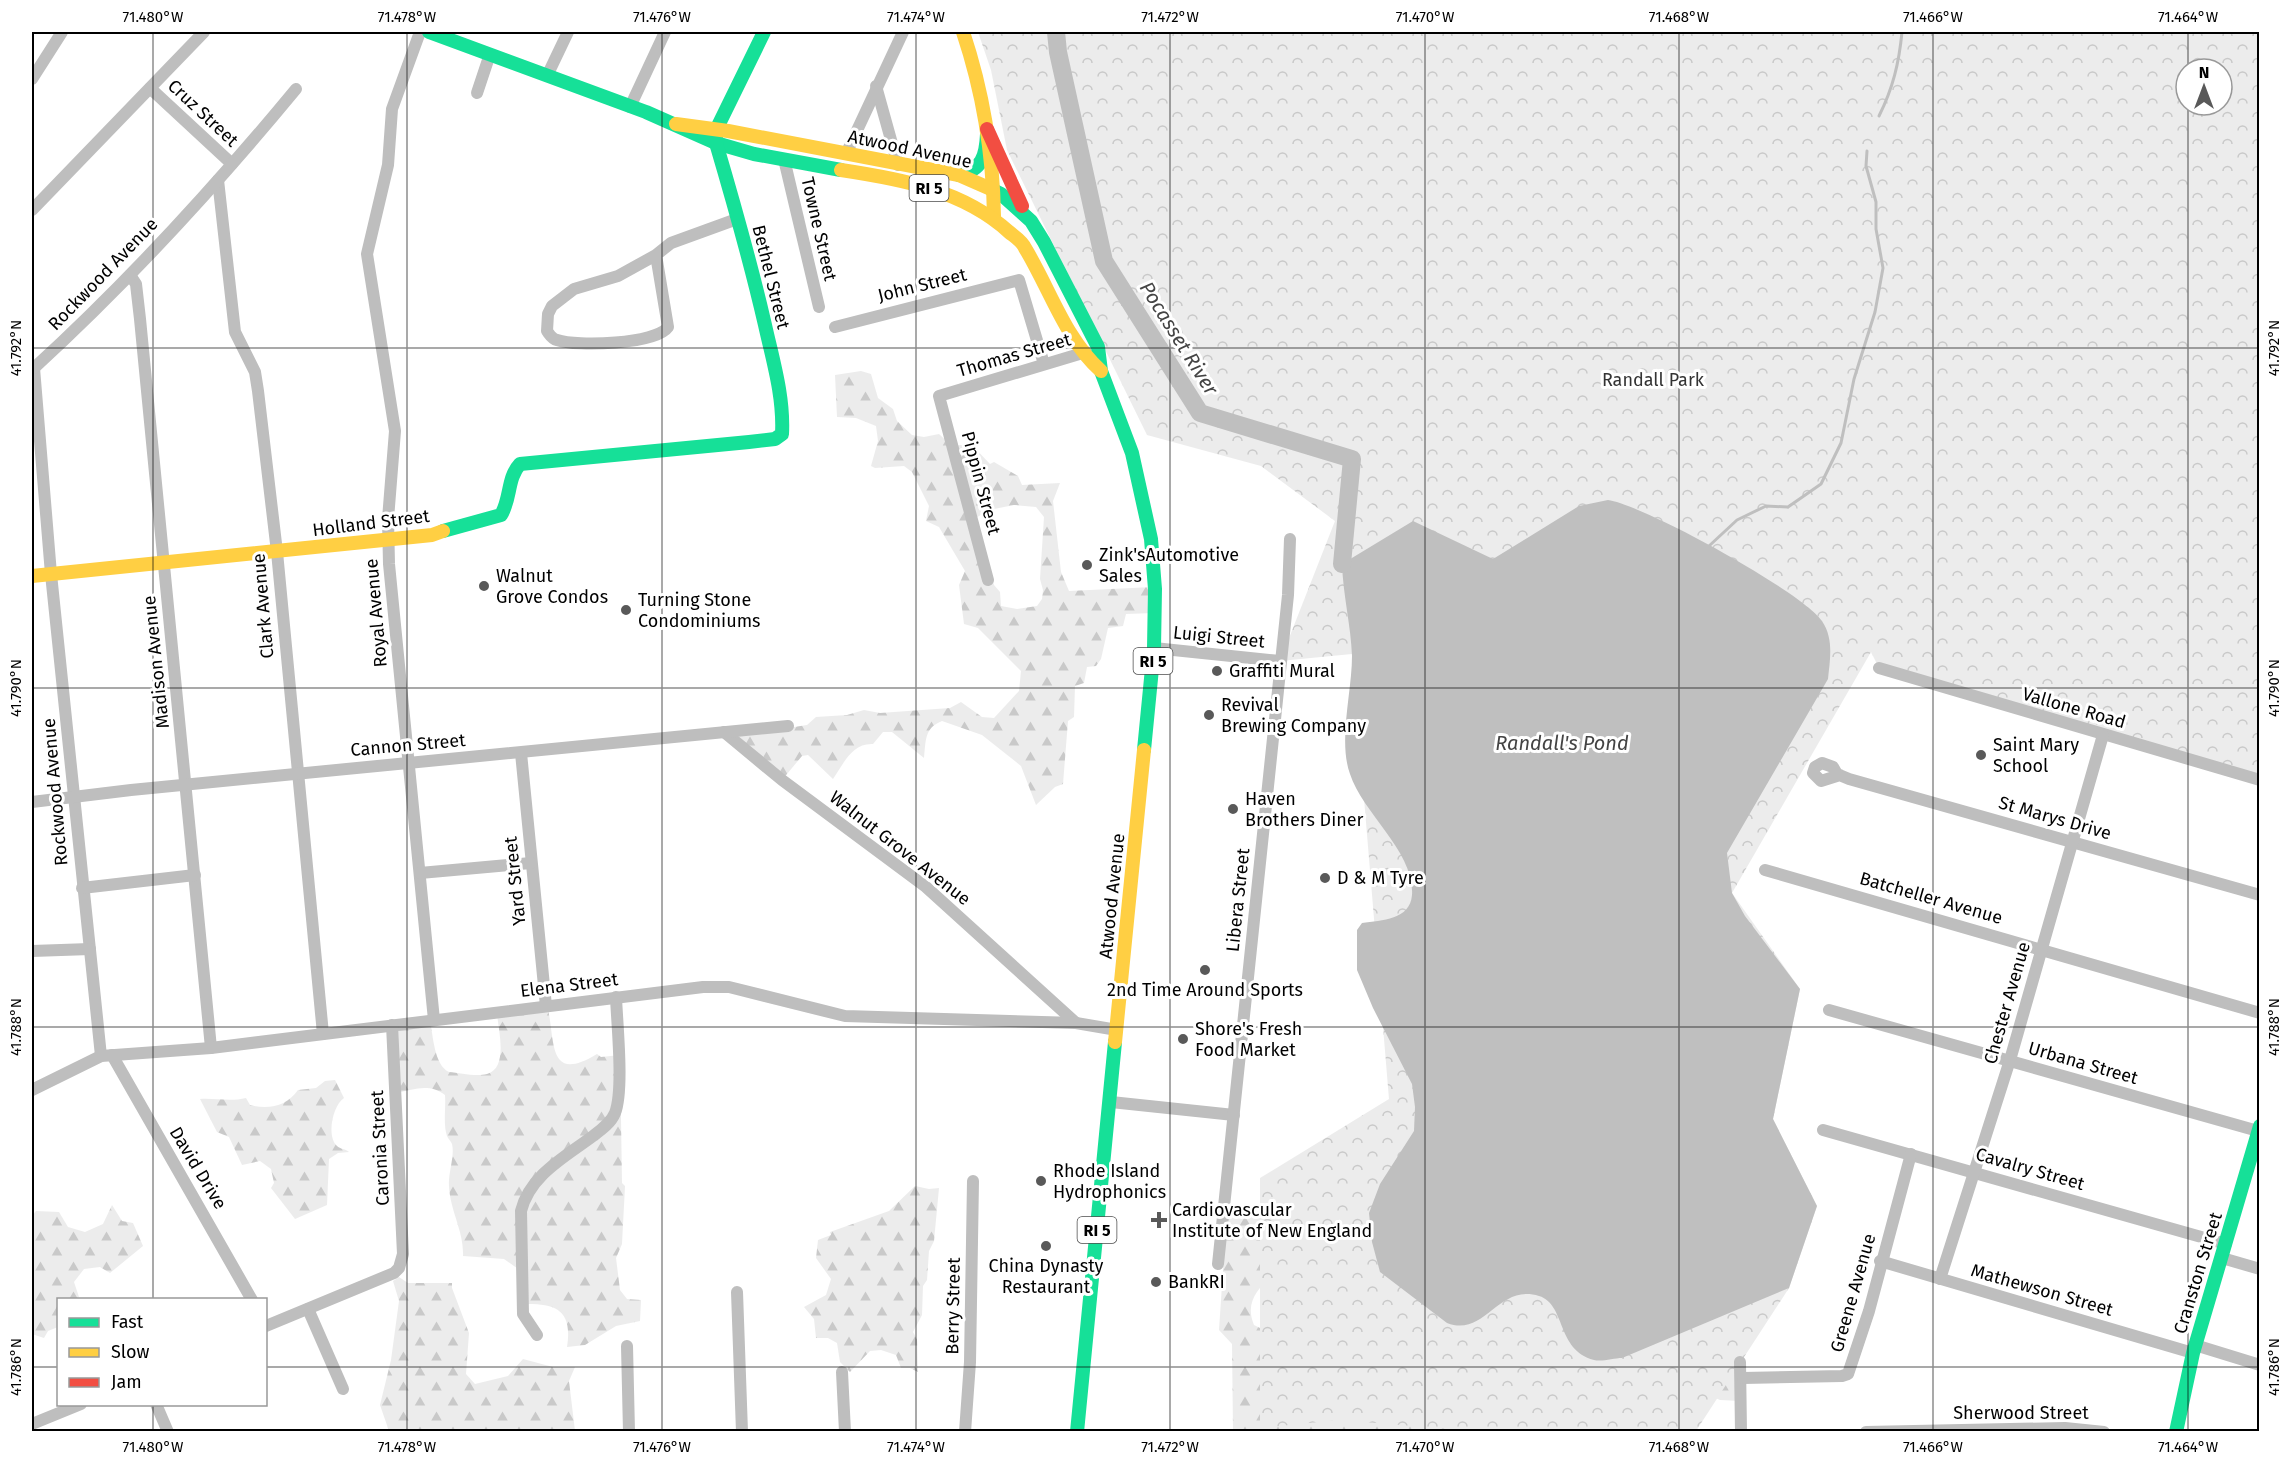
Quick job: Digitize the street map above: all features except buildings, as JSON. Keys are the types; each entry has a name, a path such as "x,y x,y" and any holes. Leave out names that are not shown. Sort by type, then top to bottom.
{"main road":[{"name":"Atwood Avenue","path":"429,32 676,124 784,159 923,186 958,196 994,216 1024,245 1082,354 1101,371"},
{"path":"716,136 764,32"},
{"path":"963,32 987,129 994,190 994,216"},
{"path":"959,175 978,169 984,161 987,129"},
{"path":"987,129 1014,192 1031,221"},
{"name":"Atwood Avenue","path":"716,136 846,154 959,175 994,190 1031,221 1044,242 1098,347 1101,371 1132,453 1147,517 1155,589 1154,648 1077,1431"},
{"name":"Bethel Street","path":"716,136 737,219 745,239 777,377 783,413 782,434"},
{"name":"Holland Street","path":"32,576 432,535 458,525 501,515 509,502 513,472 520,464 749,442 775,439 782,434"},
{"name":"Cranston Street","path":"2176,1431 2194,1349 2224,1251 2253,1173 2259,1129"}],"street":[{"path":"32,79 63,32"},
{"path":"32,210 204,32"},
{"name":"Royal Avenue","path":"420,32 392,109 390,148 367,254 395,431 387,519 388,540 434,1020"},
{"path":"547,76 568,32"},
{"path":"630,107 665,32"},
{"path":"846,154 903,32"},
{"path":"477,93 490,54"},
{"path":"876,86 898,165"},
{"name":"Cruz Street","path":"150,88 232,164"},
{"name":"Rockwood Avenue","path":"106,1055 82,888 76,797 51,574 33,368 130,275 218,180 296,89"},
{"name":"Towne Street","path":"784,159 819,307"},
{"name":"Clark Avenue","path":"218,180 235,332 255,372 258,391 277,552 323,1034"},
{"path":"656,255 668,316 668,327 662,334 651,338 564,342 553,338 547,331 548,314 556,301 574,289 618,276 656,255 671,243 737,219"},
{"name":"Madison Avenue","path":"130,275 136,284 211,1048"},
{"name":"John Street","path":"835,327 1019,280 1044,364"},
{"name":"Thomas Street","path":"939,396 1082,354 1098,347"},
{"name":"Pippin Street","path":"939,396 988,580"},
{"name":"Libera Street","path":"1218,1264 1288,595 1290,539"},
{"name":"Luigi Street","path":"1154,648 1280,661"},
{"name":"Vallone Road","path":"1879,668 2259,780"},
{"name":"Cannon Street","path":"32,802 788,726"},
{"name":"Walnut Grove Avenue","path":"724,732 782,780 926,887 1076,1023"},
{"name":"Chester Avenue","path":"1940,1279 2010,1060 2103,735"},
{"name":"Yard Street","path":"520,753 546,1006"},
{"name":"St Marys Drive","path":"1840,775 2259,895"},
{"path":"420,873 531,863"},
{"name":"Batcheller Avenue","path":"1765,870 2259,1013"},
{"path":"82,888 195,875"},
{"path":"32,951 90,949"},
{"name":"Elena Street","path":"32,1090 106,1055 211,1048 703,987 729,987 845,1016 1076,1023 1117,1029"},
{"path":"537,1335 523,1314 521,1211 532,1184 556,1162 606,1126 614,1114 618,1069 616,997"},
{"name":"Urbana Street","path":"1829,1010 2259,1129"},
{"name":"Caronia Street","path":"308,1309 394,1273 399,1268 402,1254 402,1220 392,1025"},
{"name":"David Drive","path":"106,1055 251,1298"},
{"path":"1111,1102 1234,1115"},
{"name":"Cavalry Street","path":"1823,1130 1975,1171 2224,1251 2259,1269"},
{"name":"Greene Avenue","path":"1743,1378 1788,1379 1848,1374 1869,1311 1880,1261 1911,1154"},
{"name":"Berry Street","path":"965,1431 970,1362 973,1181"},
{"name":"Mathewson Street","path":"1880,1261 2259,1365"},
{"path":"737,1292 742,1431"},
{"path":"267,1325 308,1309 343,1389"},
{"path":"627,1346 629,1431"},
{"path":"1740,1362 1741,1431"},
{"path":"842,1372 845,1431"},
{"path":"32,1424 76,1406"},
{"path":"157,1406 168,1431"},
{"name":"Sherwood Street","path":"1866,1431 2065,1428 2104,1431"}],"green space":[{"name":"Randall Park","path":"978,32 2259,32 2259,779 1879,668 1871,652 1732,893 1800,989 1773,1119 1817,1206 1789,1288 1696,1431 1486,1432 1339,1420 1260,1428 1260,1178 1389,1099 1352,654 1280,661 1335,521 1261,466 1147,435 1007,150 991,70"},
{"path":"861,371 871,374 878,398 893,409 897,421 912,435 924,437 939,434 952,446 971,444 990,464 994,462 1018,476 1022,485 1060,483 1053,501 1061,572 1069,591 1153,587 1154,613 1126,614 1123,626 1108,628 1101,659 1096,666 1087,667 1084,683 1075,686 1074,717 1068,721 1063,784 1055,787 1036,805 1021,766 982,735 942,721 929,731 924,758 892,732 883,732 873,744 854,750 833,779 808,755 802,756 782,780 731,737 807,725 816,717 847,715 864,710 880,713 950,708 961,702 982,717 994,718 1019,691 1021,671 978,628 964,624 959,585 965,571 939,527 926,521 929,506 912,472 904,466 875,468 871,466 878,441 876,426 856,418 837,417 835,375","holes":["1014,505 1036,507 1044,517 1040,579 1043,590 1042,599 1037,606 1017,609 1001,606 1000,592 994,585 974,519 989,510"]},
{"path":"547,1005 553,1044 561,1061 569,1064 581,1062 597,1054 601,1057 620,1055 622,1183 625,1186 622,1244 616,1258 620,1290 627,1299 641,1300 640,1321 616,1326 585,1345 567,1347 567,1324 559,1311 544,1305 522,1304 521,1271 504,1259 463,1256 463,1247 450,1195 449,1181 453,1149 446,1132 445,1095 428,1088 397,1093 394,1024 430,1020 437,1056 444,1068 449,1072 483,1075 494,1070 500,1056 497,1013"},
{"path":"335,1080 344,1098 334,1114 332,1135 337,1146 349,1152 338,1153 329,1159 327,1205 295,1219 271,1188 274,1183 271,1169 260,1161 242,1165 229,1137 217,1132 200,1099 246,1098 250,1105 271,1107 289,1100 298,1090 316,1088 325,1081"},
{"path":"915,1186 929,1189 939,1188 934,1241 929,1251 927,1280 923,1286 922,1315 913,1332 917,1339 918,1372 910,1368 901,1368 896,1355 881,1350 870,1351 850,1372 840,1362 837,1343 828,1338 816,1338 814,1319 804,1307 826,1295 831,1279 816,1258 818,1240 831,1235 830,1232 889,1211"},
{"path":"112,1205 122,1221 133,1223 143,1246 110,1273 100,1267 84,1269 74,1282 79,1297 57,1298 57,1327 48,1331 44,1338 32,1334 32,1216 36,1211 59,1212 68,1227 85,1232 103,1224"},
{"path":"1229,1207 1274,1209 1285,1264 1258,1291 1251,1306 1254,1325 1262,1329 1741,1310 1740,1401 1720,1400 1711,1396 1675,1431 1233,1431 1232,1344 1219,1330"},
{"path":"399,1277 408,1283 452,1283 469,1333 466,1374 475,1384 508,1376 523,1359 553,1367 575,1367 569,1381 575,1431 389,1431 380,1405 391,1360 399,1301 393,1281"}],"water":[{"name":"Randall's Pond","path":"1608,500 1627,505 1686,533 1755,571 1809,608 1826,628 1830,664 1828,679 1727,853 1732,893 1745,916 1800,989 1773,1119 1817,1206 1789,1288 1622,1358 1601,1361 1582,1355 1573,1347 1554,1308 1539,1296 1525,1294 1513,1297 1482,1318 1460,1326 1447,1323 1380,1272 1372,1242 1369,1213 1380,1184 1414,1131 1415,1107 1412,1084 1373,1008 1357,970 1357,930 1362,923 1401,914 1410,903 1412,895 1411,879 1405,864 1397,848 1357,789 1347,761 1345,732 1352,656 1342,564 1413,521 1493,559 1579,506"}],"waterway":[{"name":"Pocasset River","path":"1056,32 1058,52 1104,261 1200,413 1352,459 1342,564"},
{"path":"1879,116 1895,75 1902,32"},
{"path":"1709,546 1737,520 1766,506 1788,507 1821,484 1841,443 1854,379 1875,312 1883,268 1876,229 1876,202 1866,166 1867,151"}],"traffic: fast":[{"path":"429,32 646,112 716,143 754,154 841,170"},
{"path":"443,531 501,515 513,476 520,464 749,442 775,439 782,434 780,393 760,302 716,143 716,130 764,32"},
{"path":"959,175 978,166 984,155 987,134"},
{"path":"991,189 1001,194 1031,221 1044,242 1098,347 1101,371 1132,453 1151,539 1155,589 1154,648 1144,750"},
{"path":"1077,1432 1115,1042"},
{"path":"2176,1432 2193,1353 2260,1126"}],"traffic: slow":[{"path":"963,32 986,123 992,169 994,216"},
{"path":"676,124 728,131 959,175 991,189"},
{"path":"841,170 908,182 930,189 951,196 991,218 1024,246 1077,344 1101,371"},
{"path":"32,576 432,535 443,531"},
{"path":"1115,1042 1144,750"}],"traffic: jam":[{"path":"987,129 1022,206"}],"place":[{"name":"Zink'sAutomotive Sales","path":"1087,565"},
{"name":"Walnut Grove Condos","path":"484,586"},
{"name":"Turning Stone Condominiums","path":"626,610"},
{"name":"Graffiti Mural","path":"1217,671"},
{"name":"Revival Brewing Company","path":"1209,715"},
{"name":"Saint Mary School","path":"1981,755"},
{"name":"Haven Brothers Diner","path":"1233,809"},
{"name":"D & M Tyre","path":"1325,878"},
{"name":"2nd Time Around Sports","path":"1205,970"},
{"name":"Shore's Fresh Food Market","path":"1183,1039"},
{"name":"Rhode Island Hydrophonics","path":"1041,1181"},
{"name":"Cardiovascular Institute of New England","path":"1159,1220"},
{"name":"China Dynasty Restaurant","path":"1046,1246"},
{"name":"BankRI","path":"1156,1282"}]}
